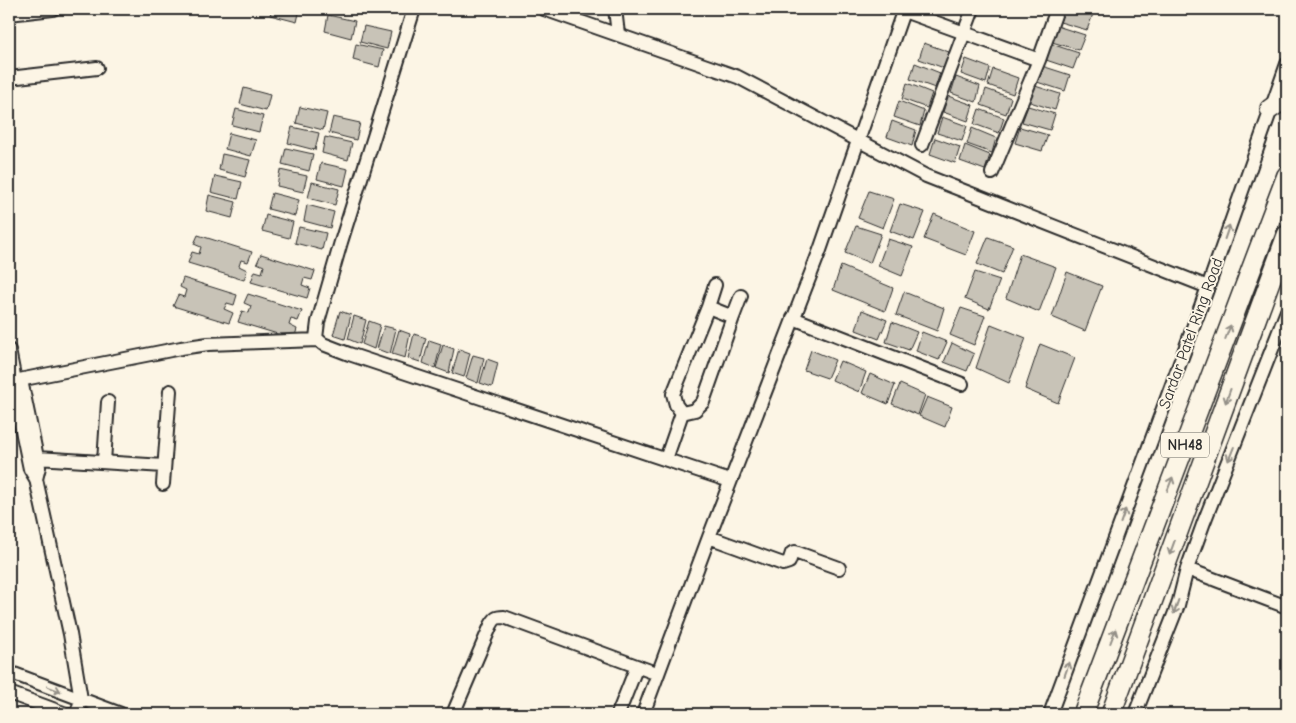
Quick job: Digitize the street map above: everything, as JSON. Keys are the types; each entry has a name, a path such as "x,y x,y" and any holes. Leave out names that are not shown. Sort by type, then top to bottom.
{"highway":[{"path":"1270,109 1287,97"},
{"name":"NH48","path":"1083,714 1287,175"},
{"name":"NH48","path":"1111,714 1287,235"}],"street":[{"path":"9,14 52,9"},
{"path":"414,9 341,242 315,334 318,340 323,344 349,354 730,481"},
{"path":"544,9 738,77 926,176 1208,287"},
{"path":"615,9 618,34"},
{"path":"922,145 973,9"},
{"path":"992,173 1039,60 1057,9"},
{"path":"643,714 730,481 820,250 904,10 1039,60"},
{"name":"Sardar Patel Ring Road","path":"1050,714 1208,287 1287,64"},
{"path":"9,78 97,68"},
{"path":"682,413 676,405 673,394 715,285"},
{"path":"682,413 695,410 703,402 742,296"},
{"path":"708,307 733,318"},
{"path":"1135,714 1178,605 1187,569 1287,311"},
{"path":"794,318 962,384"},
{"path":"14,381 199,346 318,340"},
{"path":"9,350 30,468 36,479 70,634 81,699 77,714"},
{"path":"14,381 37,458 39,467 36,479"},
{"path":"163,484 170,391"},
{"path":"104,462 108,402"},
{"path":"666,459 682,413"},
{"path":"37,458 164,466"},
{"path":"709,537 783,564 789,562 792,553 795,552 839,568"},
{"path":"1187,569 1287,607"},
{"path":"453,714 494,619 498,617 504,617 658,674"},
{"path":"618,714 637,666"},
{"path":"9,672 121,714"},
{"path":"9,692 66,714"}],"building":[{"path":"272,9 300,9 297,22 270,15"},
{"path":"1064,9 1075,9 1093,14 1087,30 1060,22"},
{"path":"328,15 355,21 351,38 325,31"},
{"path":"364,26 391,32 387,49 360,42"},
{"path":"1057,26 1085,35 1079,50 1052,42"},
{"path":"924,43 949,52 944,68 919,59"},
{"path":"356,44 383,50 379,67 353,60"},
{"path":"1051,44 1079,53 1073,69 1046,60"},
{"path":"966,59 990,68 986,83 961,74"},
{"path":"915,63 940,73 935,88 910,79"},
{"path":"1042,66 1070,75 1065,91 1037,82"},
{"path":"993,69 1018,78 1013,94 988,85"},
{"path":"956,77 980,86 976,102 951,93"},
{"path":"907,83 932,93 927,108 902,99"},
{"path":"1032,85 1060,94 1055,110 1027,101"},
{"path":"244,88 270,95 266,111 240,104"},
{"path":"986,89 1011,98 1006,114 981,105"},
{"path":"948,96 973,105 968,121 943,112"},
{"path":"899,101 924,111 920,126 894,117"},
{"path":"1028,106 1055,114 1050,130 1022,122"},
{"path":"300,107 327,113 323,130 296,123"},
{"path":"236,109 263,116 259,132 232,125"},
{"path":"979,109 1004,118 999,133 974,124"},
{"path":"333,117 360,123 356,140 329,133"},
{"path":"942,117 967,126 962,141 937,133"},
{"path":"892,121 916,130 912,146 887,137"},
{"path":"292,127 319,133 315,150 288,143"},
{"path":"1020,127 1048,135 1042,151 1015,143"},
{"path":"972,128 996,138 992,153 967,144"},
{"path":"229,133 256,140 251,156 225,149"},
{"path":"325,137 352,143 348,160 322,153"},
{"path":"935,138 960,147 955,163 930,154"},
{"path":"965,145 990,155 985,170 960,161"},
{"path":"286,148 313,154 309,171 282,164"},
{"path":"222,154 250,160 245,177 219,170"},
{"path":"321,163 348,169 344,186 317,179"},
{"path":"280,170 307,176 303,192 277,186"},
{"path":"215,176 242,182 238,199 211,192"},
{"path":"312,182 339,189 335,205 308,198"},
{"path":"869,191 894,199 883,228 858,218"},
{"path":"272,193 299,200 295,216 268,209"},
{"path":"209,195 236,202 232,218 206,211"},
{"path":"900,204 925,212 914,240 890,231"},
{"path":"307,205 334,212 330,228 304,221"},
{"path":"934,214 975,231 966,255 924,239"},
{"path":"266,215 293,222 289,238 262,231"},
{"path":"856,226 881,234 870,263 845,253"},
{"path":"299,227 326,233 322,250 295,243"},
{"path":"198,235 252,252 248,262 241,260 239,266 247,270 244,280 188,263 192,252 199,254 201,247 194,244"},
{"path":"988,237 1013,246 1002,274 977,264"},
{"path":"888,239 913,247 902,276 878,266"},
{"path":"261,254 315,271 312,280 304,278 302,285 310,288 307,298 251,282 255,271 262,273 264,266 257,263"},
{"path":"1020,254 1056,267 1039,312 1006,298"},
{"path":"841,266 893,288 885,311 833,290"},
{"path":"975,272 1000,280 989,309 965,299"},
{"path":"1067,272 1102,286 1085,331 1052,317"},
{"path":"183,278 237,295 234,305 227,303 224,309 233,313 229,323 173,306 178,295 184,297 186,290 180,287"},
{"path":"904,292 944,308 937,331 896,315"},
{"path":"248,294 302,311 298,321 291,319 289,325 297,329 294,339 238,322 242,311 249,313 251,306 244,303"},
{"path":"961,308 985,316 974,345 950,335"},
{"path":"862,310 887,320 879,339 856,330"},
{"path":"340,311 351,315 345,339 333,335"},
{"path":"354,316 366,320 360,344 348,339"},
{"path":"369,321 380,325 374,349 362,344"},
{"path":"892,322 917,332 909,350 886,342"},
{"path":"991,324 1026,338 1009,383 976,368"},
{"path":"384,326 396,329 390,354 377,349"},
{"path":"399,330 410,334 405,358 392,354"},
{"path":"922,332 947,342 939,360 916,351"},
{"path":"414,334 426,338 420,362 408,358"},
{"path":"429,340 441,344 435,368 423,363"},
{"path":"952,343 974,354 967,371 944,362"},
{"path":"1040,344 1075,358 1058,403 1025,389"},
{"path":"443,345 454,349 449,373 436,368"},
{"path":"459,349 470,353 464,377 452,373"},
{"path":"811,350 835,360 827,378 804,370"},
{"path":"473,355 484,358 478,383 466,378"},
{"path":"487,359 498,363 492,387 480,383"},
{"path":"840,361 866,372 859,392 832,380"},
{"path":"870,374 895,385 888,404 862,393"},
{"path":"900,384 925,395 918,415 892,404"},
{"path":"927,397 952,407 945,427 919,416"}]}
